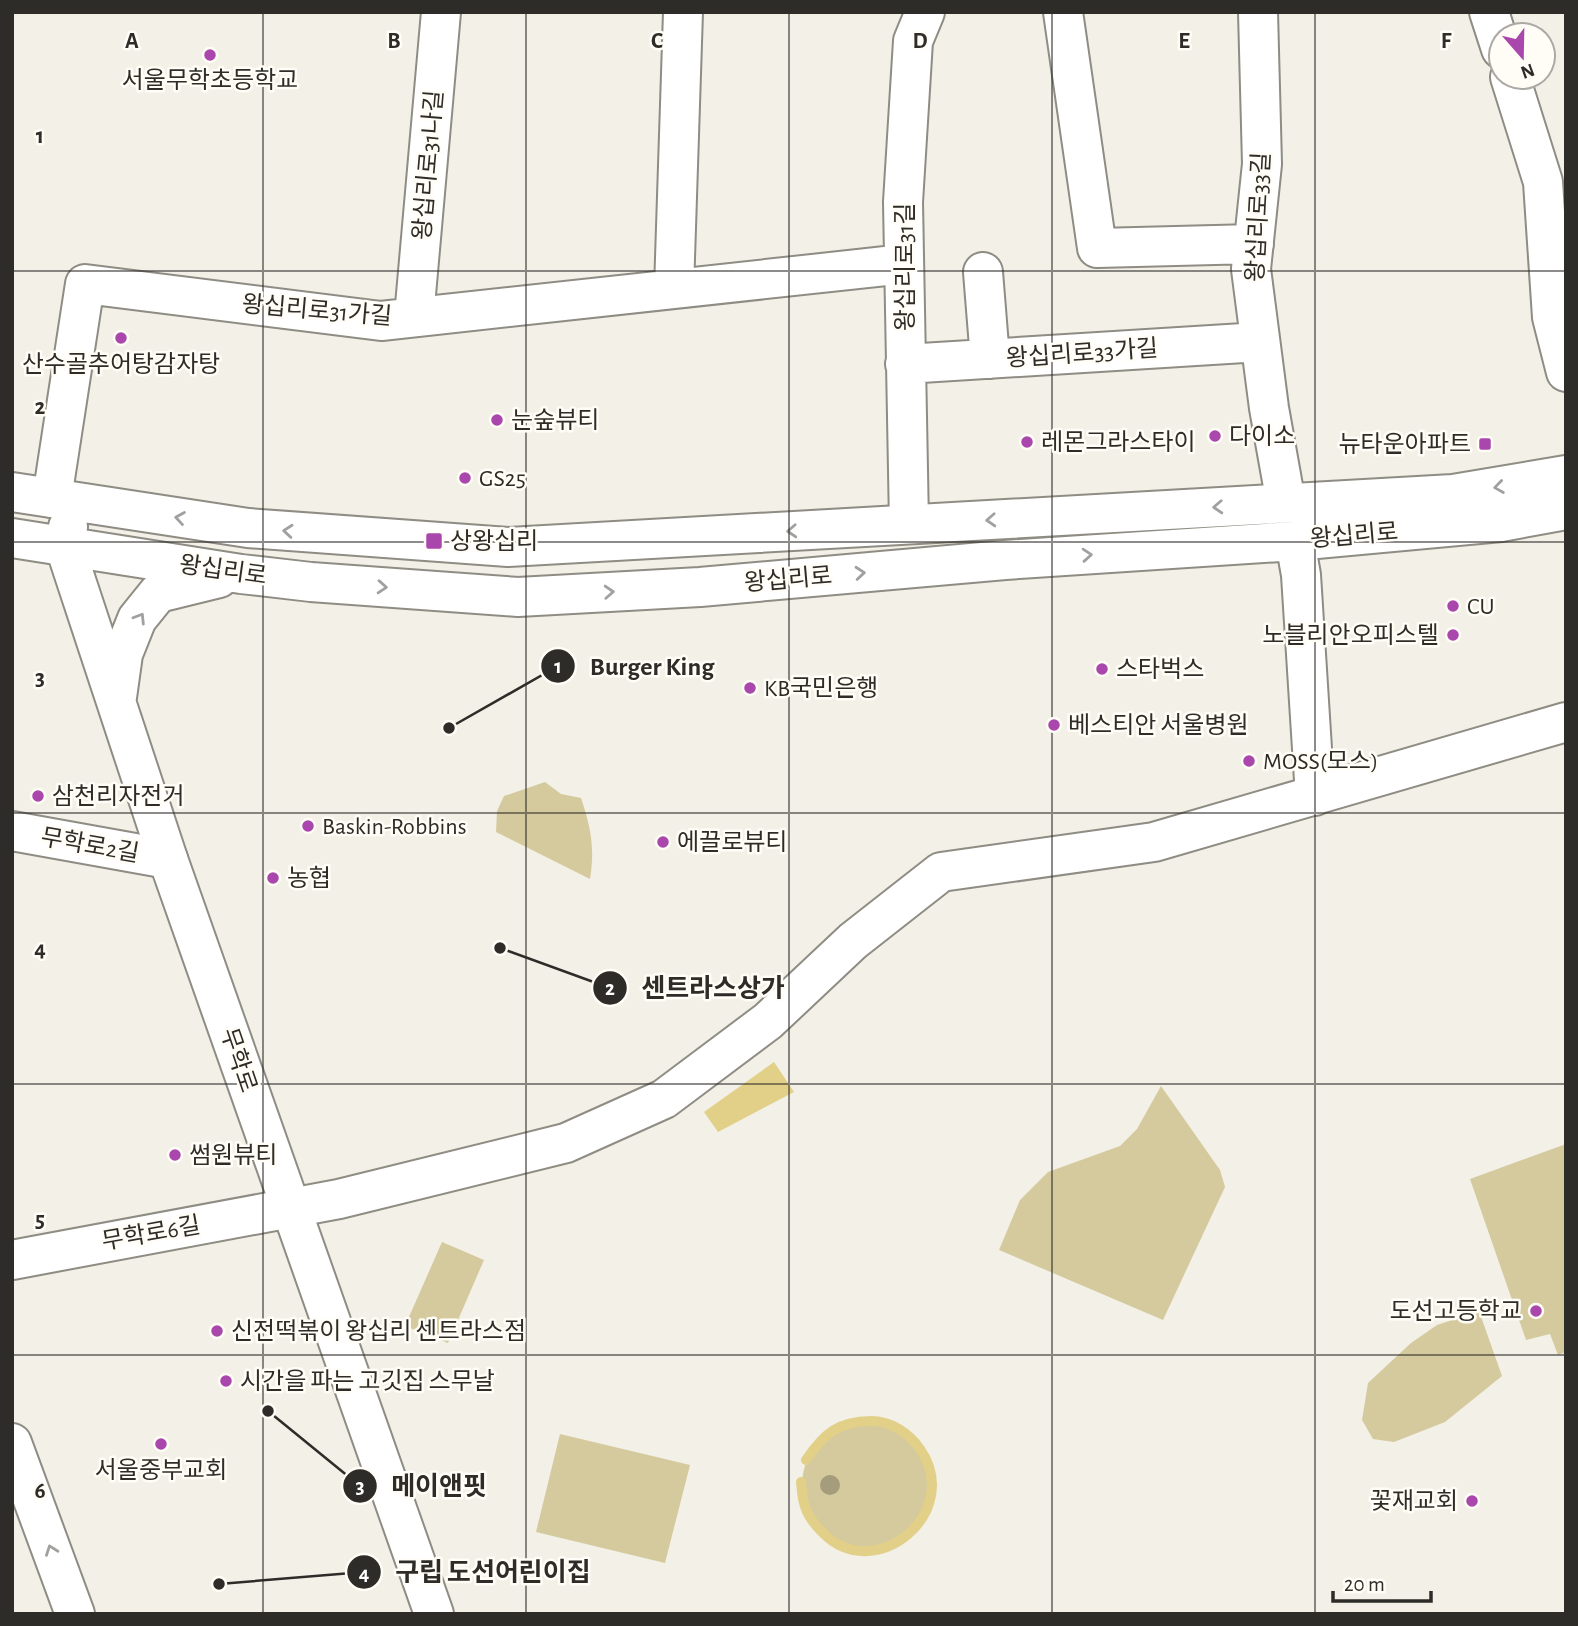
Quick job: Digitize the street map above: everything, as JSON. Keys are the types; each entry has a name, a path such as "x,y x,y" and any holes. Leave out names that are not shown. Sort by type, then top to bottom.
{"street":[{"name":"왕십리로31나길","path":"414,317 441,12"},
{"path":"674,289 683,12"},
{"name":"왕십리로31길","path":"909,524 903,202 913,41 925,12"},
{"path":"1063,12 1097,248 1254,244"},
{"name":"왕십리로33길","path":"1258,12 1262,163 1251,269 1269,408 1286,503"},
{"path":"1514,91 1543,182 1555,206 1552,317 1566,372"},
{"name":"왕십리로31가길","path":"62,500 85,284 381,321 904,264"},
{"name":"왕십리로33가길","path":"983,272 990,359 1260,341"},
{"path":"905,365 990,359"},
{"name":"왕십리로","path":"12,492 248,528 508,547 1453,494 1566,475"},
{"name":"무학로","path":"62,500 65,547 116,706 290,1209 435,1614"},
{"name":"왕십리로","path":"12,538 241,574 334,584 518,597 700,587 956,565 1295,541 1501,522 1566,510"},
{"path":"954,522 956,565"},
{"path":"334,584 338,535"},
{"path":"1295,541 1300,575 1315,796"},
{"path":"116,706 122,654 137,619 158,593 199,581 241,574"},
{"name":"무학로6길","path":"12,1260 352,1196 566,1143 664,1099 768,1021 853,942 941,872 1154,842 1566,722"},
{"name":"무학로2길","path":"12,831 168,859"},
{"path":"12,1443 23,1504 75,1614"}],"shaded area":[{"path":"545,782 561,794 581,798 591,838 590,879 496,832 497,811 504,796"},
{"path":"774,1062 794,1092 718,1132 704,1112"},
{"path":"1161,1086 1220,1170 1225,1187 1163,1320 999,1250 1020,1200 1048,1172 1120,1146 1137,1129"},
{"path":"1566,1144 1566,1352 1558,1355 1550,1334 1526,1340 1470,1179"},
{"path":"442,1242 484,1260 448,1343 405,1326"},
{"path":"1479,1311 1502,1376 1445,1422 1394,1442 1373,1439 1362,1420 1368,1383 1411,1343 1437,1325"},
{"path":"867,1420 892,1425 913,1439 927,1460 932,1485 927,1510 913,1531 892,1545 867,1550 842,1545 821,1531 807,1510 802,1485 807,1460 821,1439 842,1425"},
{"path":"560,1434 690,1465 665,1563 536,1532"}],"waterway":[{"path":"801,1482 805,1508 821,1531 845,1548 867,1551 889,1546 908,1534 923,1517 931,1496 931,1473 920,1449 905,1433 886,1423 871,1421 841,1426 826,1436 806,1460"}],"place":[{"name":"서울무학초등학교","path":"210,55"},
{"name":"산수골추어탕감자탕","path":"121,338"},
{"name":"눈숲뷰티","path":"497,420"},
{"name":"다이소","path":"1215,436"},
{"name":"레몬그라스타이","path":"1027,442"},
{"name":"뉴타운아파트","path":"1485,444"},
{"name":"GS25","path":"465,478"},
{"name":"상왕십리","path":"434,541"},
{"name":"CU","path":"1453,606"},
{"name":"노블리안오피스텔","path":"1453,635"},
{"name":"스타벅스","path":"1102,669"},
{"name":"KB국민은행","path":"750,688"},
{"name":"베스티안 서울병원","path":"1054,725"},
{"name":"Burger King","path":"449,728"},
{"name":"MOSS(모스)","path":"1249,761"},
{"name":"삼천리자전거","path":"38,796"},
{"name":"Baskin-Robbins","path":"308,826"},
{"name":"에끌로뷰티","path":"663,842"},
{"name":"농협","path":"273,878"},
{"name":"센트라스상가","path":"500,948"},
{"name":"썸원뷰티","path":"175,1155"},
{"name":"도선고등학교","path":"1536,1311"},
{"name":"신전떡볶이 왕십리 센트라스점","path":"217,1331"},
{"name":"시간을 파는 고깃집 스무날","path":"226,1381"},
{"name":"메이앤핏","path":"268,1411"},
{"name":"서울중부교회","path":"161,1444"},
{"name":"꽃재교회","path":"1472,1501"},
{"name":"구립 도선어린이집","path":"219,1584"}]}
